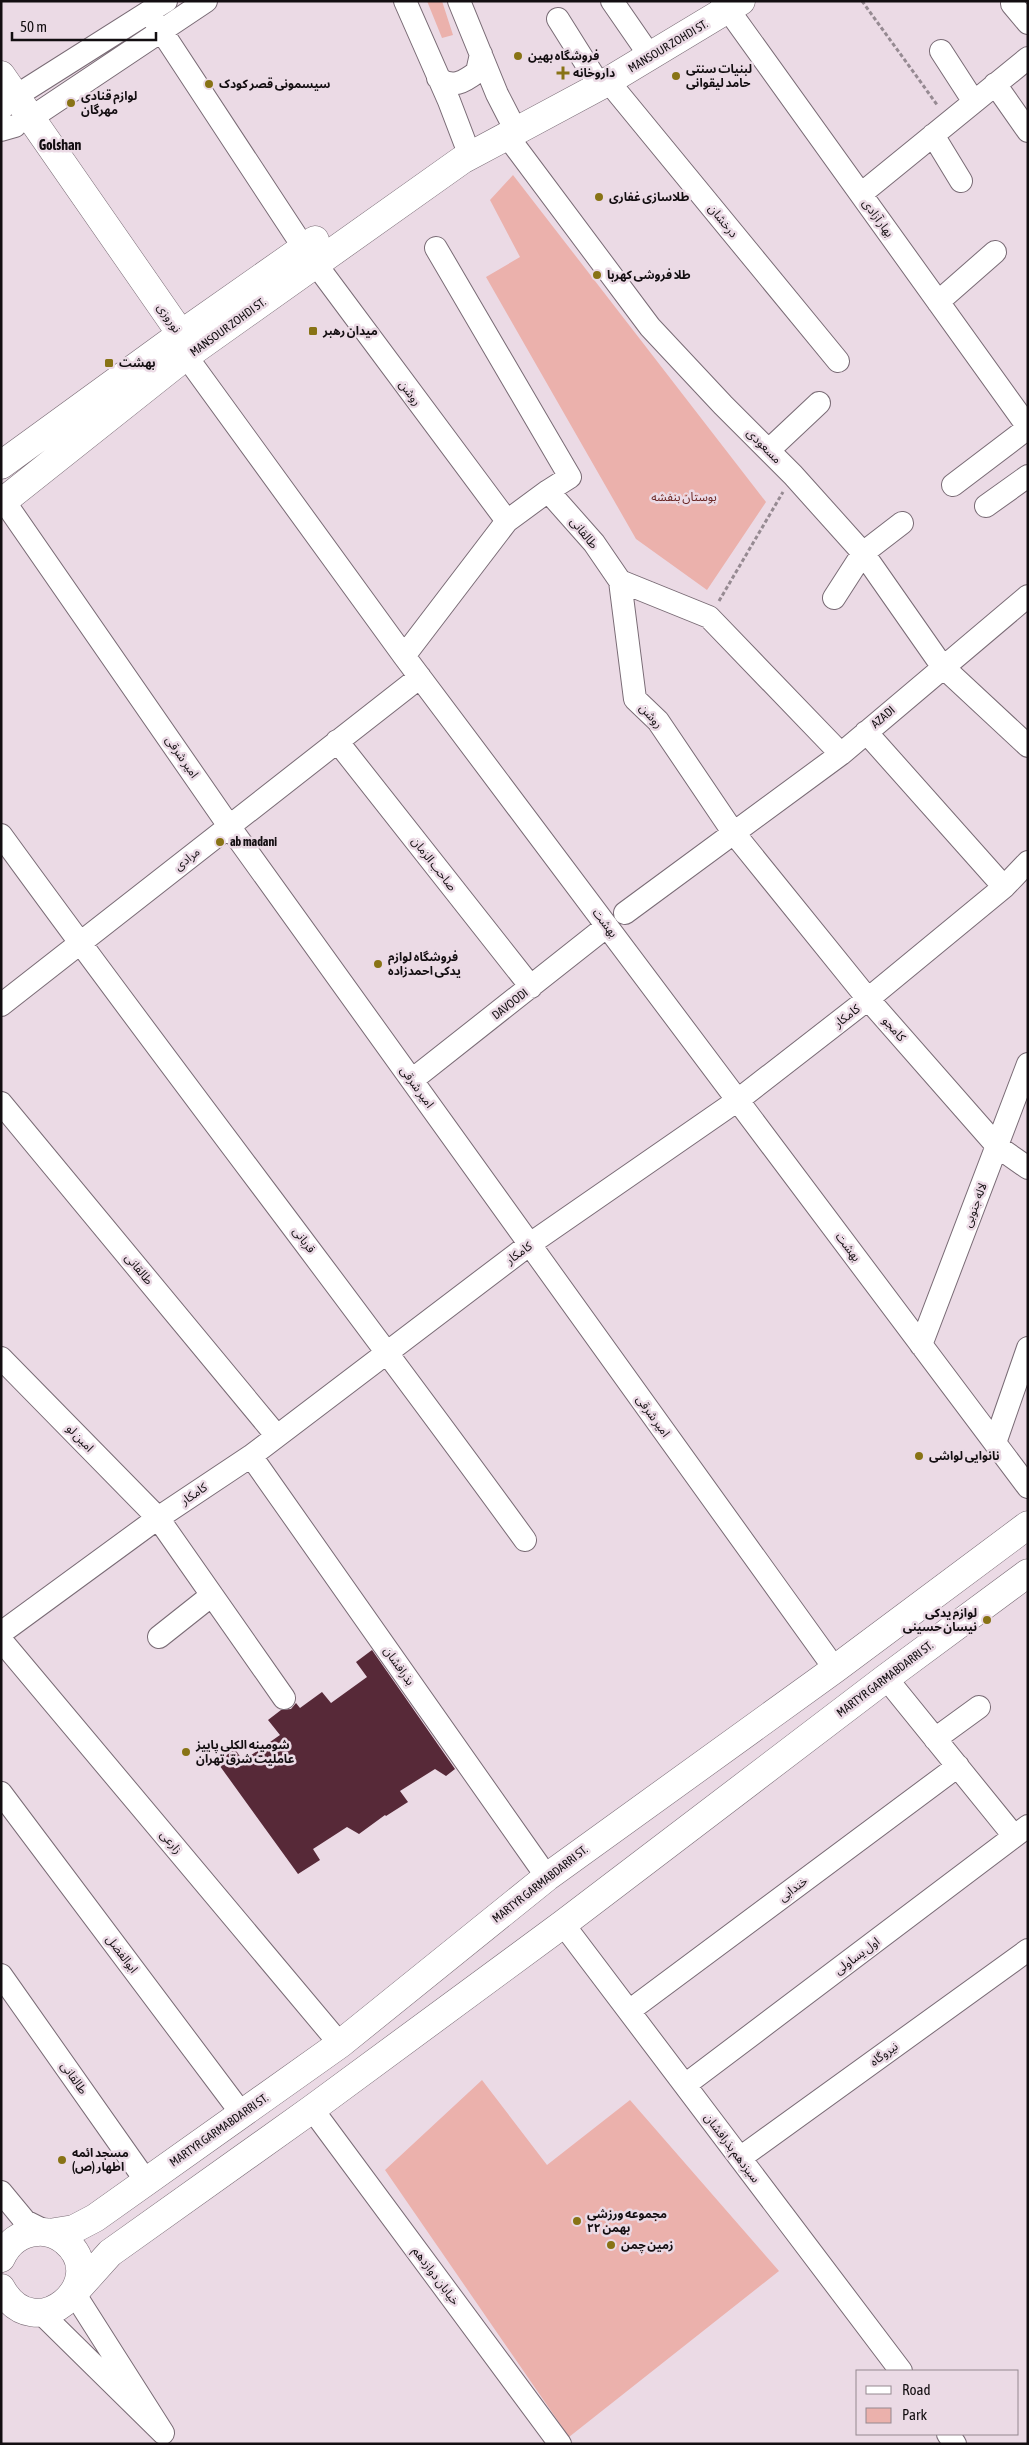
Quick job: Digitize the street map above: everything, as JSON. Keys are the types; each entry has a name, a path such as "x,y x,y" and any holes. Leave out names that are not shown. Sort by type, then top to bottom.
{"main road":[{"name":"MANSOUR ZOHDI ST.","path":"1,466 310,256 466,158 604,83 650,56 730,4"},
{"name":"نوروزی","path":"9,109 178,345"},
{"name":"MANSOUR ZOHDI ST.","path":"2,500 178,345"},
{"name":"MARTYR GARMABDARRI ST.","path":"1,2258 5,2249 24,2234 74,2229 95,2218 242,2114 340,2044 547,1877 835,1669 1028,1525"},
{"name":"MARTYR GARMABDARRI ST.","path":"41,2313 54,2310 66,2303 110,2253 312,2109 564,1924 886,1678 1028,1573"},
{"path":"49,2232 61,2238 77,2256 80,2268 79,2281 74,2293"},
{"path":"1,2288 6,2297 16,2306 28,2312 41,2313"},
{"path":"1,2321 41,2313"}],"street":[{"path":"392,1 434,70 445,83 456,84 468,79 477,72 481,54"},
{"path":"405,1 434,70 466,158"},
{"path":"459,1 512,134"},
{"path":"612,1 650,56"},
{"path":"9,109 158,15 204,2"},
{"name":"بهار آزادی","path":"730,4 861,194 1028,427"},
{"path":"1012,4 1028,23"},
{"name":"روشن","path":"158,15 310,256 507,521"},
{"name":"درخشان","path":"558,19 604,83 838,360"},
{"path":"941,51 974,102"},
{"path":"861,194 995,84 1025,66"},
{"path":"995,84 1028,131"},
{"path":"941,128 961,181"},
{"name":"مسعودی","path":"512,134 650,327 793,474 863,553 942,666 1028,746"},
{"path":"404,656 507,521 570,477 436,248"},
{"path":"938,302 995,252"},
{"name":"بهشت","path":"178,345 404,656 1028,1487"},
{"path":"769,450 819,402"},
{"path":"953,485 1028,427"},
{"path":"986,506 1028,476"},
{"name":"طالقانی","path":"548,491 594,543 620,581"},
{"name":"امیر شرقی","path":"2,500 229,826 835,1669"},
{"path":"834,598 863,553 902,523"},
{"path":"620,581 709,618 841,754"},
{"name":"روشن","path":"620,581 635,699 658,721 733,832"},
{"name":"AZADI","path":"733,832 841,754 942,666 1028,596"},
{"name":"مرادی","path":"1,1005 420,677"},
{"path":"866,732 1004,887"},
{"name":"صاحب الزمان","path":"337,741 531,987"},
{"path":"625,913 733,832"},
{"name":"کامجو","path":"733,832 868,1000 998,1147 1028,1168"},
{"name":"قربانی","path":"1,835 80,944 387,1351 524,1540"},
{"name":"کامکار","path":"1,1634 158,1518 251,1456 276,1435 530,1244 738,1100 868,1000 1004,887 1028,862"},
{"name":"DAVOODI","path":"412,1080 607,926"},
{"name":"لاله جنوبی","path":"921,1345 1028,1064"},
{"name":"طالقانی","path":"1,1103 276,1435"},
{"path":"995,1443 1028,1348"},
{"name":"امین لو","path":"1,1358 158,1518 284,1698"},
{"name":"بذرافشان","path":"251,1456 547,1877"},
{"path":"159,1637 212,1595"},
{"name":"زارعی","path":"1,1640 340,2044"},
{"path":"886,1678 958,1766 1021,1831"},
{"path":"936,1739 978,1707"},
{"name":"خندابی","path":"629,2011 958,1766"},
{"name":"ابوالفضل","path":"1,1793 242,2114"},
{"name":"اول یساولی","path":"685,2086 1021,1831"},
{"name":"سیزدهم بذرافشان","path":"564,1924 900,2370"},
{"name":"نیروگاه","path":"740,2158 1028,1950"},
{"name":"طالقانی","path":"1,1975 146,2181"},
{"name":"خیابان دوازدهم","path":"312,2109 560,2444"},
{"path":"1,2192 25,2221 49,2232"},
{"path":"74,2293 167,2439"},
{"path":"41,2313 167,2439"}],"path":[{"path":"862,1 941,128"},
{"path":"709,618 793,474"}],"green space":[{"path":"427,1 442,1 453,35 442,38"},
{"name":"بوستان بنفشه","path":"513,175 766,502 707,590 636,539 486,277 520,257 490,200"},
{"name":"مجموعه ورزشی ۲۲ بهمن","path":"482,2080 547,2165 630,2100 779,2271 569,2437 385,2170"}],"building":[{"path":"372,1650 455,1769 446,1776 435,1769 400,1791 408,1802 385,1815 359,1834 347,1827 313,1849 320,1860 298,1874 217,1762 235,1749 243,1761 280,1735 268,1720 281,1710 291,1709 296,1703 300,1708 322,1692 331,1703 367,1677 356,1662"}],"place":[{"name":"فروشگاه بهین","path":"518,56"},
{"name":"داروخانه","path":"563,73"},
{"name":"لبنیات سنتی حامد لیقوانی","path":"676,76"},
{"name":"سیسمونی قصر کودک","path":"209,84"},
{"name":"لوازم قنادی مهرگان","path":"71,103"},
{"name":"طلاسازی غفاری","path":"599,197"},
{"name":"طلا فروشی کهربا","path":"597,275"},
{"name":"میدان رهبر","path":"313,331"},
{"name":"بهشت","path":"109,363"},
{"name":"ab madani","path":"220,842"},
{"name":"فروشگاه لوازم یدکی احمدزاده","path":"378,964"},
{"name":"نانوایی لواشی","path":"919,1456"},
{"name":"لوازم یدکی نیسان حسینی","path":"987,1620"},
{"name":"شومینه الکلی پاییز عاملیت شرق تهران","path":"186,1752"},
{"name":"مسجد ائمه اطهار (ص)","path":"62,2160"},
{"name":"مجموعه ورزشی ۲۲ بهمن","path":"577,2221"},
{"name":"زمین چمن","path":"611,2245"}],"district":[{"name":"Golshan","path":"60,145"}]}
